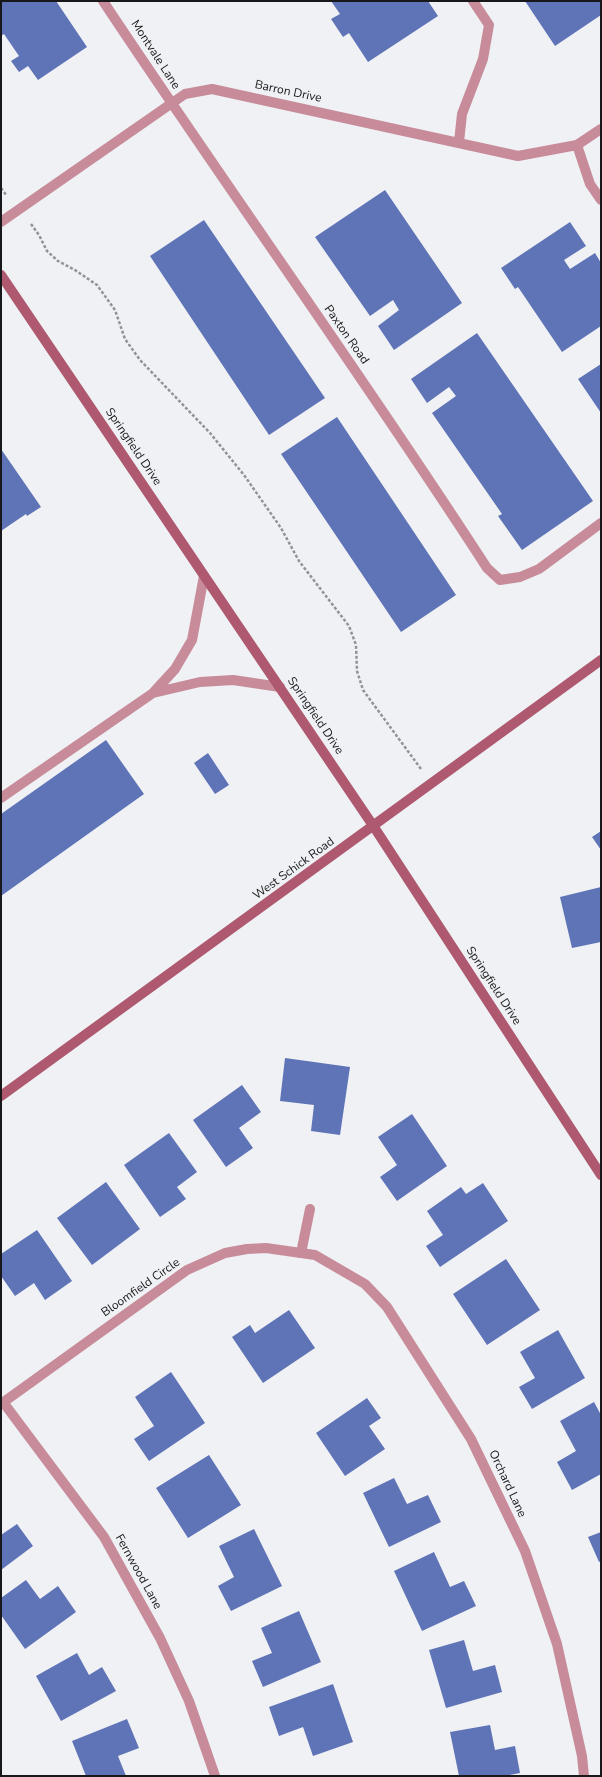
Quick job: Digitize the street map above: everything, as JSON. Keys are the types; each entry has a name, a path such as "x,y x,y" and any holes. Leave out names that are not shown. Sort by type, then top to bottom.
{"street":[{"name":"Montvale Lane","path":"103,1 171,104"},
{"path":"458,142 462,114 483,59 489,25 473,1"},
{"name":"Barron Drive","path":"1,222 185,94 212,89 518,156 577,145 601,129"},
{"name":"Paxton Road","path":"171,104 429,477 487,568 500,580 520,577 539,569 601,523"},
{"path":"577,145 590,184 601,200"},
{"name":"Springfield Drive","path":"1,275 374,827 601,1175"},
{"path":"1,798 153,693 175,669 192,640 204,576"},
{"name":"West Schick Road","path":"1,1096 374,827 601,660"},
{"path":"153,693 200,682 233,680 280,687"},
{"path":"301,1253 310,1209"},
{"name":"Bloomfield Circle","path":"2,1403 187,1270 225,1253 247,1249 266,1248 315,1255"},
{"name":"Orchard Lane","path":"315,1255 365,1284 387,1307 471,1439 483,1462 525,1551 556,1644 582,1756 584,1776"},
{"name":"Fernwood Lane","path":"2,1403 104,1537 160,1638 188,1701 215,1776"}],"path":[{"path":"1,188 39,234 47,251 58,261 75,270 97,285 115,310 125,339 140,360 210,432 244,474 282,528 299,562 349,626 356,645 357,671 363,690 432,784"}],"building":[{"path":"1,1 56,1 87,47 38,80 28,66 19,72 11,61 19,56 4,34 1,36"},
{"path":"331,1 428,1 438,16 368,62 349,33 343,37 331,19 340,14"},
{"path":"525,1 601,1 601,15 555,46"},
{"path":"385,190 462,303 394,350 378,326 399,310 393,300 370,316 315,237"},
{"path":"204,220 325,398 269,435 150,256"},
{"path":"570,222 586,246 564,260 570,269 595,253 601,263 601,326 562,352 518,287 515,289 501,268"},
{"path":"477,333 593,501 522,550 498,516 502,514 432,413 456,396 449,387 427,403 411,379"},
{"path":"601,364 601,413 578,379"},
{"path":"337,417 456,595 401,632 281,454"},
{"path":"1,449 41,507 27,516 26,514 1,531"},
{"path":"106,740 144,794 1,896 1,814"},
{"path":"208,753 229,785 215,794 194,763"},
{"path":"601,831 601,850 592,837"},
{"path":"601,887 601,942 572,948 560,897"},
{"path":"285,1058 350,1067 340,1135 311,1131 314,1105 280,1101"},
{"path":"242,1085 261,1112 239,1128 253,1148 226,1167 193,1120"},
{"path":"412,1114 447,1166 397,1201 380,1177 397,1165 378,1137"},
{"path":"169,1133 197,1172 177,1187 186,1199 160,1217 124,1165"},
{"path":"106,1182 140,1229 92,1265 57,1218"},
{"path":"483,1183 508,1221 440,1267 426,1246 443,1235 427,1211 461,1187 466,1194"},
{"path":"37,1230 72,1281 45,1300 34,1283 15,1296 1,1276 1,1254"},
{"path":"506,1259 540,1310 487,1345 453,1294"},
{"path":"289,1310 315,1348 263,1383 232,1337 250,1325 255,1333"},
{"path":"558,1330 585,1378 532,1409 519,1387 535,1378 520,1352"},
{"path":"171,1372 205,1423 149,1461 134,1439 154,1426 135,1397"},
{"path":"367,1398 381,1418 369,1426 385,1449 345,1476 316,1433"},
{"path":"594,1402 601,1415 601,1474 572,1490 557,1462 576,1451 560,1421"},
{"path":"209,1455 241,1505 188,1538 156,1488"},
{"path":"394,1478 407,1504 428,1495 441,1522 389,1547 363,1493"},
{"path":"17,1524 33,1546 1,1570 1,1535"},
{"path":"254,1529 282,1586 231,1611 218,1586 234,1577 219,1546"},
{"path":"601,1532 601,1561 599,1562 588,1537"},
{"path":"434,1552 450,1587 464,1581 476,1606 422,1631 394,1571"},
{"path":"26,1580 40,1599 58,1586 76,1612 25,1649 1,1615 1,1598"},
{"path":"299,1611 321,1662 263,1687 252,1661 272,1653 261,1628"},
{"path":"464,1640 473,1671 495,1665 502,1692 446,1708 429,1650"},
{"path":"77,1653 89,1675 102,1667 116,1691 61,1721 36,1676"},
{"path":"333,1684 353,1742 313,1756 303,1727 279,1736 269,1707"},
{"path":"127,1719 139,1748 118,1756 126,1776 86,1776 72,1741"},
{"path":"490,1725 495,1750 515,1746 520,1773 504,1776 459,1776 450,1732"}]}
